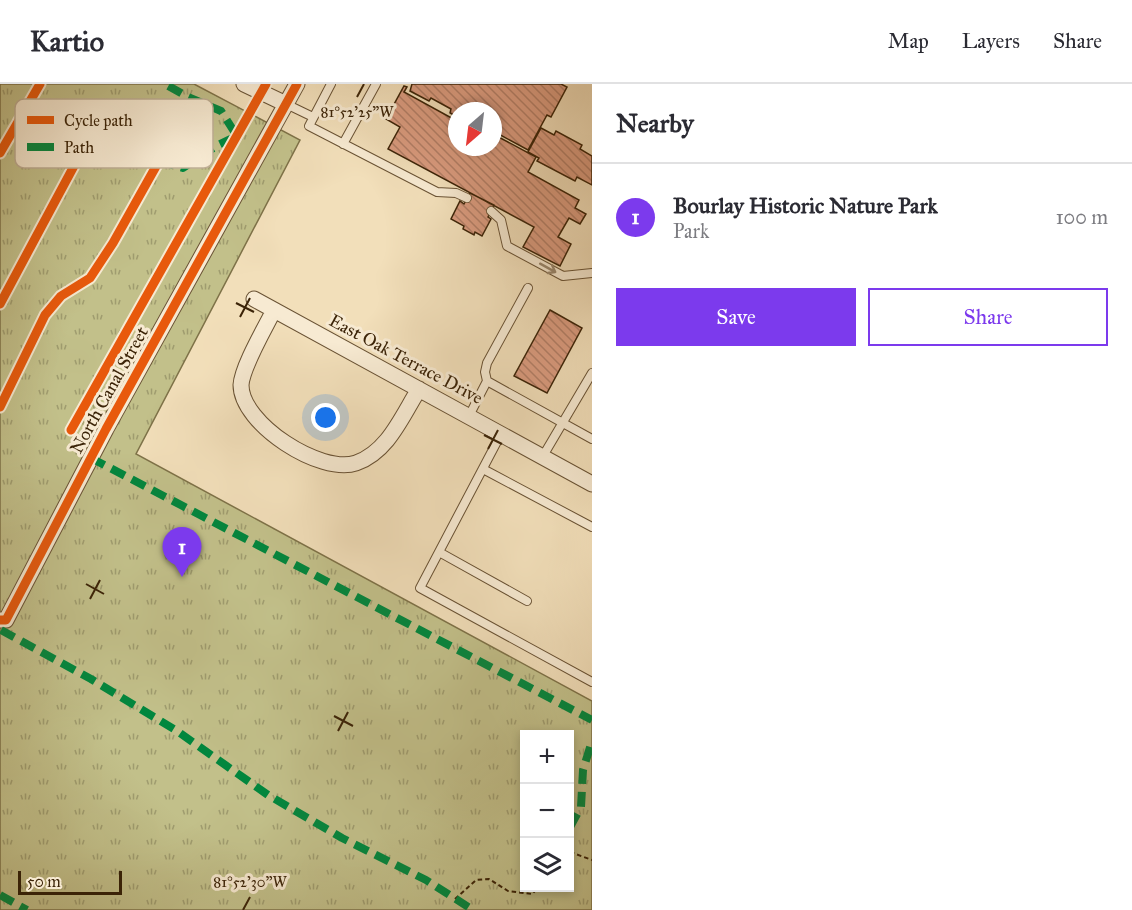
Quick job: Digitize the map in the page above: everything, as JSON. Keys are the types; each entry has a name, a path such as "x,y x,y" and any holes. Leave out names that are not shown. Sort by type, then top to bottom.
{"street":[{"path":"244,84 286,104"},
{"name":"North Canal Street","path":"3,620 297,84"},
{"name":"East Oak Terrace Drive","path":"254,299 592,484"},
{"path":"274,310 250,358 242,385 244,397 251,412 261,426 276,438 315,459 332,463 354,464 374,454 385,444 419,389"}],"lane":[{"path":"331,84 309,126 437,192 456,193 467,198"},
{"path":"343,144 376,84"},
{"path":"286,104 313,117"},
{"path":"491,211 501,220 507,246 562,276 592,273"},
{"path":"469,416 487,381 485,372 487,363 528,288"},
{"path":"541,455 564,424 592,373"},
{"path":"487,381 592,439"},
{"path":"501,434 420,588 592,682"},
{"path":"483,469 592,527"},
{"path":"439,552 527,601"}],"path":[{"path":"574,853 592,860"},
{"path":"455,899 476,880 489,879 508,891 532,894 534,892"}],"green space":[{"path":"0,84 194,84 300,140 136,454 592,701 592,910 0,910"}],"building":[{"path":"412,84 561,84 567,87 551,117 547,115 528,150 502,136 502,102 448,102 448,107 431,98 429,101 410,91"},
{"path":"404,86 407,87 404,92 448,116 448,156 502,156 502,139 536,157 528,172 579,200 575,208 586,214 580,224 569,218 558,237 571,244 560,266 523,247 534,227 388,149 400,127 386,119"},
{"path":"541,128 554,135 556,131 582,145 580,149 592,156 592,185 577,177 575,181 537,161 539,158 528,152"},
{"path":"470,193 494,205 488,217 491,219 482,236 475,232 474,235 463,229 464,226 451,219 460,201 464,204"},
{"path":"550,310 582,328 547,393 514,376"}],"marked path":[{"path":"165,84 193,99"},
{"path":"213,108 221,111 237,136 213,148"},
{"path":"91,458 592,720"},
{"path":"1,630 91,679 177,731 268,795 342,838 426,880 473,910"},
{"path":"574,820 581,807 583,770 592,741"},
{"path":"0,895 27,910"}],"cycle path":[{"path":"31,99 40,84"},
{"path":"71,430 266,84"},
{"path":"0,620 6,620 106,429 297,84"},
{"path":"0,153 15,127"},
{"path":"0,304 73,168"},
{"path":"0,407 45,315 61,296 90,278 113,243 155,168"}],"place":[{"name":"Bourlay Historic Nature Park","path":"182,577"}]}
